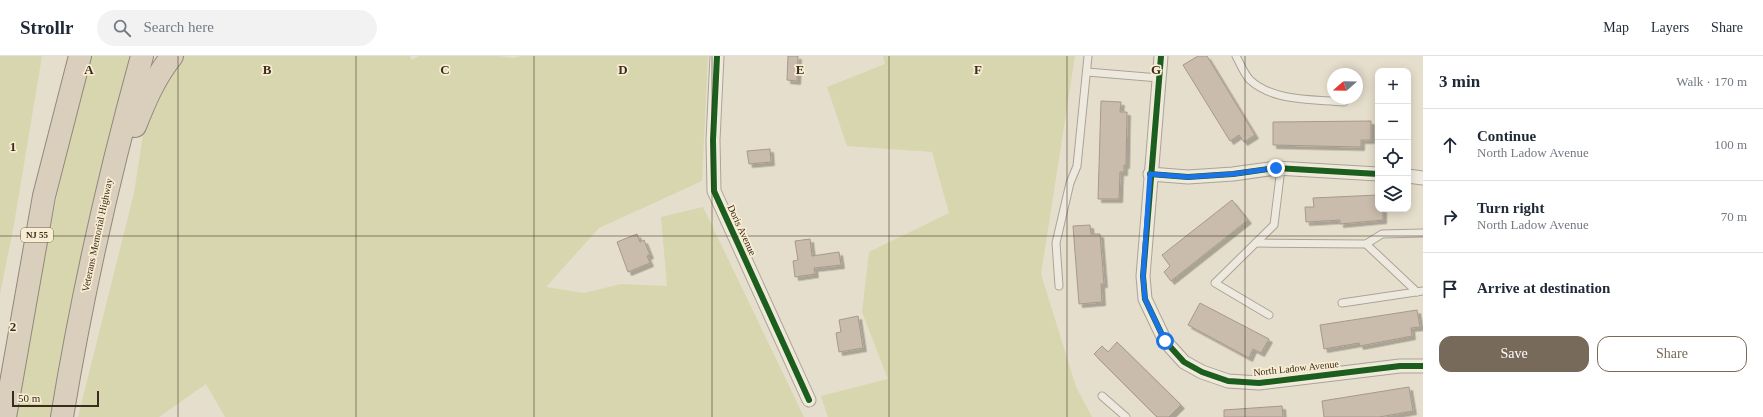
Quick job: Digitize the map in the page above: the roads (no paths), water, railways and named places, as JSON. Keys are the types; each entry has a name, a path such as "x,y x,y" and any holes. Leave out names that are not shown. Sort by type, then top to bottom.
{"highway":[{"path":"44,196 43,156 64,56"},
{"name":"NJ 55","path":"5,417 44,196 80,56"},
{"name":"Veterans Memorial Highway","path":"62,417 77,330 95,242 115,156 142,56"},
{"path":"95,242 145,101 160,72 172,56"}],"street":[{"name":"Doris Avenue","path":"717,56 713,140 714,191 809,400"},
{"name":"North Ladow Avenue","path":"1161,56 1150,174 1143,276 1145,299 1165,341 1184,362 1202,372 1228,381 1259,383 1400,366 1423,366"},
{"path":"1150,174 1188,177 1281,168 1375,174"},
{"path":"1411,176 1423,178"}],"lane":[{"path":"1059,286 1056,243 1070,183 1077,166 1088,56"},
{"path":"1236,56 1249,78 1262,89 1277,95 1327,100"},
{"path":"1087,72 1159,78"},
{"path":"1269,315 1215,283 1274,225 1281,168"},
{"path":"1256,243 1366,244 1382,234 1423,233"},
{"path":"1366,244 1420,292"},
{"path":"1342,303 1420,292"},
{"path":"1102,396 1126,417"}]}
